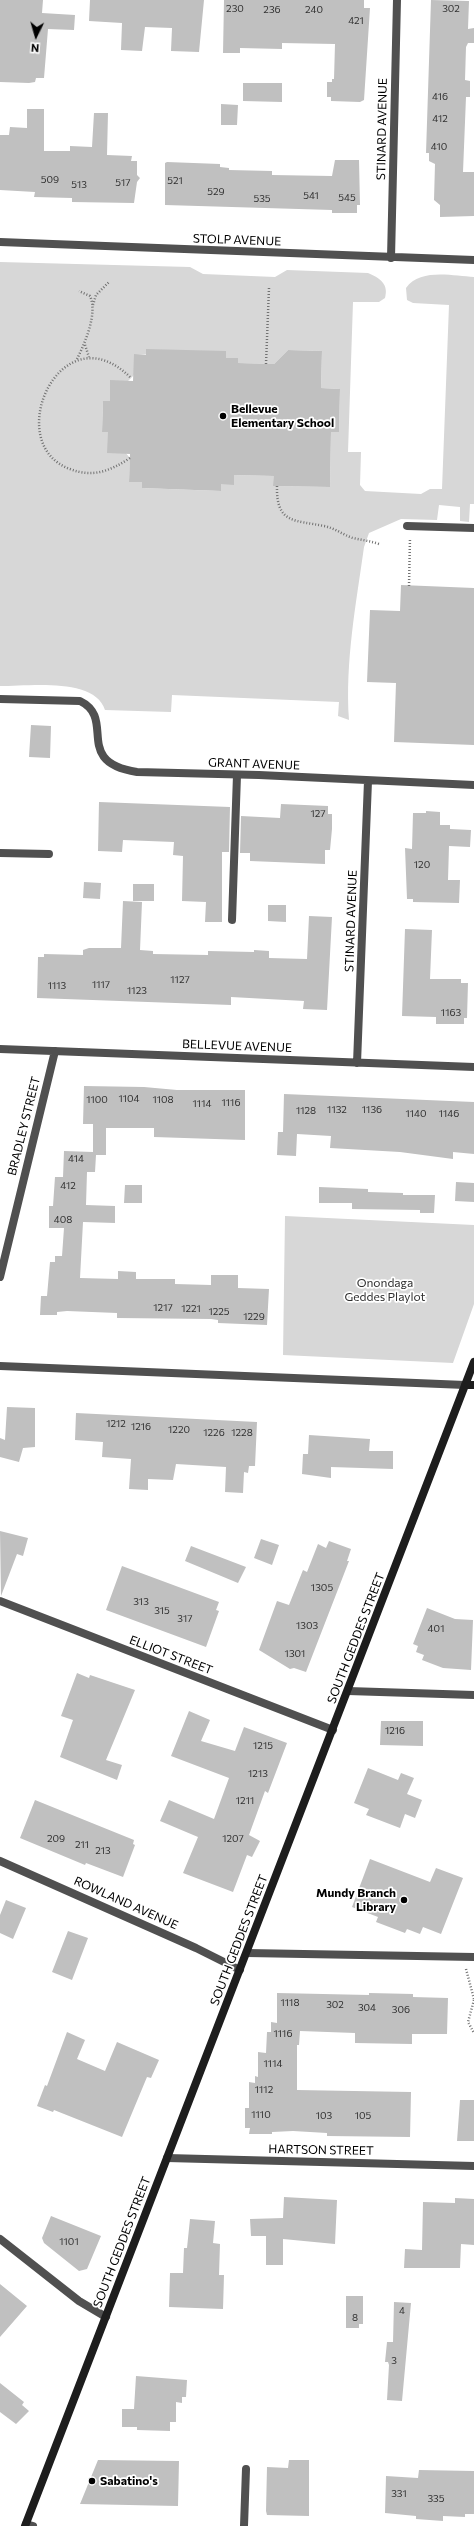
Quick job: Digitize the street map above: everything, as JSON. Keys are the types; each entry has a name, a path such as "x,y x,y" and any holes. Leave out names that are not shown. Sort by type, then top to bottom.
{"main road":[{"name":"SOUTH GEDDES STREET","path":"28,2525 167,2158 348,1691 470,1385 474,1362"}],"street":[{"name":"STINARD AVENUE","path":"391,258 397,0"},
{"name":"STOLP AVENUE","path":"0,242 474,260"},
{"path":"409,526 474,528"},
{"name":"GRANT AVENUE","path":"0,699 80,701 89,705 96,719 100,752 108,764 121,770 137,772 474,785"},
{"path":"232,920 237,775"},
{"name":"STINARD AVENUE","path":"358,1063 368,781"},
{"path":"0,853 49,854"},
{"name":"BELLEVUE AVENUE","path":"0,1049 474,1067"},
{"name":"BRADLEY STREET","path":"0,1277 54,1051"},
{"path":"0,1366 470,1385"},
{"name":"ELLIOT STREET","path":"0,1601 333,1730"},
{"path":"348,1691 474,1695"},
{"name":"ROWLAND AVENUE","path":"0,1861 196,1948 240,1970"},
{"path":"247,1953 474,1957"},
{"name":"HARTSON STREET","path":"167,2158 474,2166"},
{"path":"0,2239 79,2302 106,2317"},
{"path":"244,2526 246,2469"}],"path":[{"path":"90,357 85,348 92,307 96,295 109,282"},
{"path":"266,364 269,288"},
{"path":"79,290 90,296 92,307"},
{"path":"77,360 86,337"},
{"path":"130,458 105,472 78,472 64,467 52,459 44,447 39,434 38,420 43,396 58,374 77,360 90,357 113,363 131,378"},
{"path":"277,486 279,507 292,521 325,526 352,538 379,544"},
{"path":"409,526 409,586"},
{"path":"464,1956 468,1984 474,2000 468,2022 474,2033"}],"green space":[{"path":"0,262 190,267 203,274 275,277 287,270 368,273 380,279 385,285 385,298 379,302 353,302 348,452 361,452 360,485 365,491 421,494 430,489 442,489 449,305 413,303 407,300 406,288 412,282 428,275 474,277 474,504 470,504 469,522 460,521 460,507 439,505 437,520 401,519 369,533 364,547 352,633 348,698 349,720 338,716 339,702 172,695 171,712 105,710 99,699 88,692 75,688 43,685 0,686","holes":["288,350 322,351 321,388 340,389 339,432 331,432 330,487 274,486 274,476 234,475 234,484 221,484 220,491 142,488 142,482 129,482 130,458 108,432 102,432 103,401 110,401 110,381 128,381 134,375 134,355 226,351 226,358 238,358 238,363 274,364"]},
{"name":"Onondaga Geddes Playlot","path":"285,1216 474,1225 474,1304 453,1363 283,1355"}],"building":[{"path":"0,0 43,0 42,13 75,15 74,30 48,29 44,78 36,78 35,82 29,83 0,82"},
{"path":"90,0 204,0 199,52 171,51 172,28 145,27 142,51 121,50 122,23 89,21"},
{"path":"224,0 364,0 364,8 370,8 364,100 360,102 331,101 331,97 327,97 327,82 332,82 332,79 334,79 335,44 282,43 282,49 240,48 240,53 223,53"},
{"path":"431,0 469,1 468,29 474,28 474,43 468,43 466,47 465,80 470,81 470,97 466,97 463,172 474,172 474,216 440,217 440,205 434,200 435,164 429,161 429,153 426,153"},
{"path":"243,83 282,83 282,102 243,101"},
{"path":"221,104 238,105 237,125 221,125"},
{"path":"27,109 44,109 44,151 70,151 70,146 92,147 94,113 108,113 107,155 132,156 131,161 137,161 137,175 140,178 137,182 134,203 72,202 72,198 34,197 35,192 0,190 0,135 9,135 10,127 27,128"},
{"path":"335,160 359,160 360,205 357,205 357,213 332,213 332,210 165,205 165,163 167,162 220,164 220,167 229,168 229,170 272,171 272,175 332,176"},
{"path":"146,349 226,351 226,358 238,358 238,363 274,364 288,350 322,351 321,388 340,389 339,432 331,432 330,487 273,486 274,476 234,475 234,485 221,484 221,491 142,488 142,482 129,482 130,454 107,453 108,432 102,432 103,401 110,401 110,380 133,381 134,354 146,355"},
{"path":"401,585 474,588 474,745 394,742 396,683 367,682 370,610 400,611"},
{"path":"31,725 51,726 50,758 29,757"},
{"path":"99,802 230,807 229,852 222,852 222,922 205,922 206,902 182,901 183,856 173,855 174,842 123,840 122,852 98,851"},
{"path":"281,804 328,806 328,814 332,814 332,829 330,850 325,850 325,864 250,861 250,853 240,853 241,816 280,818"},
{"path":"426,811 440,812 440,825 450,825 450,829 471,830 470,847 449,846 448,880 460,880 459,903 413,902 413,899 407,899 405,848 412,849 413,813 426,813"},
{"path":"84,882 101,883 100,899 83,898"},
{"path":"133,884 154,884 154,901 133,901"},
{"path":"123,901 142,902 140,950 153,951 153,954 208,955 208,951 254,952 254,950 269,951 269,958 307,959 309,916 332,917 327,1010 303,1009 304,1001 231,997 231,1005 37,998 38,957 44,957 44,954 83,955 83,950 89,948 121,948"},
{"path":"268,905 286,905 286,922 268,921"},
{"path":"405,929 432,930 430,979 461,979 461,983 468,983 467,1018 464,1018 464,1024 436,1024 436,1017 402,1016"},
{"path":"84,1086 144,1087 177,1090 245,1090 245,1140 154,1137 154,1128 106,1128 106,1155 96,1155 95,1172 87,1172 86,1205 115,1206 115,1223 83,1222 80,1278 118,1279 118,1271 136,1272 136,1279 175,1279 175,1284 211,1285 211,1275 238,1275 238,1288 269,1289 267,1325 218,1323 218,1320 211,1319 117,1318 117,1313 67,1311 57,1312 57,1315 40,1315 41,1296 47,1296 50,1262 55,1262 55,1256 62,1256 64,1228 49,1228 49,1206 53,1206 55,1177 63,1177 64,1151 93,1152 93,1124 83,1124"},
{"path":"284,1094 474,1102 474,1154 453,1152 453,1159 400,1152 330,1148 331,1136 297,1134 296,1156 277,1155 278,1132 283,1132"},
{"path":"456,1182 474,1183 474,1202 455,1201"},
{"path":"125,1185 142,1185 142,1203 124,1203"},
{"path":"319,1187 368,1189 368,1192 403,1193 403,1195 435,1195 434,1213 420,1213 420,1210 352,1209 352,1203 319,1203"},
{"path":"7,1407 35,1408 35,1447 23,1448 19,1462 0,1457 0,1438 5,1440"},
{"path":"76,1413 257,1422 255,1466 249,1466 248,1473 244,1472 243,1493 225,1492 226,1467 176,1464 173,1480 148,1479 148,1490 129,1489 131,1459 102,1457 103,1442 75,1440"},
{"path":"309,1435 370,1439 369,1451 393,1451 393,1469 331,1467 331,1478 302,1474 303,1454 308,1454"},
{"path":"0,1531 28,1538 23,1556 17,1554 1,1596"},
{"path":"261,1539 279,1545 272,1565 254,1558"},
{"path":"329,1541 351,1549 347,1561 349,1561 306,1672 294,1668 290,1669 259,1650 277,1601 289,1605 303,1570 307,1572 318,1544 326,1548"},
{"path":"191,1546 246,1567 238,1583 185,1561"},
{"path":"122,1566 219,1602 216,1610 219,1611 206,1647 106,1610"},
{"path":"427,1608 455,1619 473,1620 471,1670 443,1668 422,1660 424,1655 416,1652 418,1646 413,1644"},
{"path":"77,1673 89,1678 90,1675 135,1690 106,1760 122,1765 117,1780 60,1757 73,1720 61,1716"},
{"path":"189,1711 210,1720 201,1741 235,1751 244,1727 287,1743 268,1793 265,1791 249,1835 260,1841 252,1857 247,1855 233,1892 183,1873 198,1837 160,1821 169,1800 214,1819 229,1778 171,1756"},
{"path":"381,1721 423,1721 423,1746 380,1745"},
{"path":"368,1768 398,1780 401,1773 414,1778 407,1794 422,1800 415,1818 405,1814 400,1828 366,1815 369,1809 354,1803"},
{"path":"35,1800 134,1840 133,1844 135,1845 123,1877 86,1863 85,1865 20,1838"},
{"name":"Mundy Branch Library","path":"370,1859 430,1882 436,1868 463,1878 441,1934 423,1927 420,1934 407,1929 405,1933 376,1922 378,1917 352,1907"},
{"path":"6,1900 26,1908 13,1939 0,1933 0,1915"},
{"path":"68,1931 88,1938 72,1980 52,1972"},
{"path":"277,1993 369,1995 369,1993 413,1994 413,1997 448,1998 447,2034 412,2034 412,2044 355,2043 355,2033 300,2031 299,2045 297,2045 297,2090 411,2092 410,2137 327,2136 327,2133 293,2131 272,2132 272,2134 249,2134 250,2128 245,2128 245,2108 249,2108 249,2082 255,2083 255,2076 258,2077 258,2052 266,2053 267,2032 271,2032 271,2022 277,2023"},
{"path":"67,2032 85,2040 77,2059 105,2071 117,2042 159,2060 151,2078 147,2077 122,2137 54,2110 53,2112 37,2106 45,2085 47,2086"},
{"path":"460,2100 474,2100 474,2141 457,2141"},
{"path":"284,2197 337,2200 335,2244 283,2239 283,2265 266,2265 266,2236 251,2236 250,2219 283,2218"},
{"path":"455,2198 474,2199 474,2245 461,2244 460,2268 404,2268 405,2249 422,2250 423,2202 455,2203"},
{"path":"51,2216 101,2236 87,2269 79,2271 44,2243 42,2238"},
{"path":"190,2219 215,2221 213,2243 220,2244 219,2275 224,2275 223,2309 169,2307 170,2273 183,2273 184,2248 187,2248"},
{"path":"0,2284 27,2306 0,2337"},
{"path":"346,2296 363,2296 363,2324 359,2324 359,2328 346,2328"},
{"path":"394,2302 411,2303 402,2401 387,2400 389,2365 388,2362 385,2362 387,2342 393,2342"},
{"path":"136,2376 187,2380 186,2397 182,2397 182,2403 176,2402 176,2422 170,2422 170,2431 137,2430 137,2427 122,2427 122,2409 134,2409"},
{"path":"0,2383 24,2402 22,2405 29,2411 16,2424 0,2412"},
{"path":"98,2460 179,2461 178,2506 80,2504"},
{"path":"289,2460 309,2460 309,2516 267,2515 267,2467 288,2468"},
{"path":"419,2470 474,2471 474,2514 465,2514 465,2517 443,2516 443,2521 416,2519 416,2516 385,2513 386,2476 418,2478"}],"place":[{"name":"Bellevue Elementary School","path":"223,416"},
{"name":"Mundy Branch Library","path":"404,1900"},
{"name":"Sabatino's","path":"92,2481"}]}
